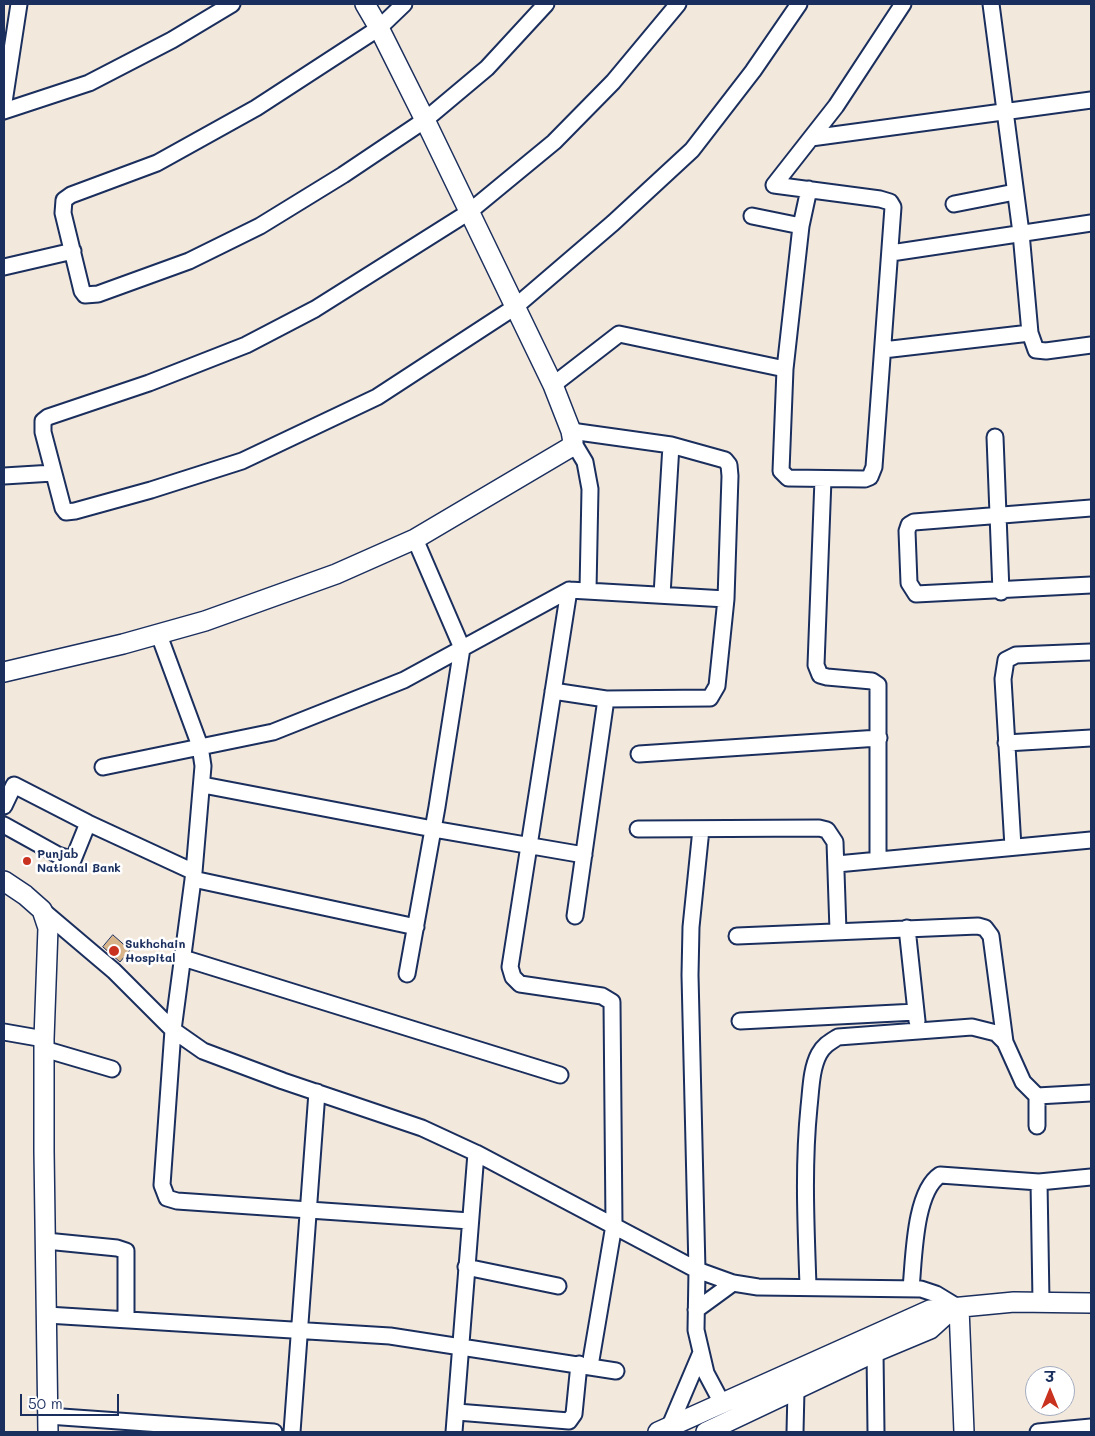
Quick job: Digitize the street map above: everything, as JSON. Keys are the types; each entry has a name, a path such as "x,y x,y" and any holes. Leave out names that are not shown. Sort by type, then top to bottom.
{"street":[{"path":"4,102 19,4"},
{"path":"4,111 89,83 172,40 232,4"},
{"path":"364,4 379,28 425,120 553,385 572,436 585,462 590,489 588,590"},
{"path":"404,4 379,28 256,108 157,163 71,195 64,200 63,213 84,295 90,296 189,261 260,226 343,175 425,120 487,68 546,4"},
{"path":"678,4 612,82 554,142 469,212 316,309 246,345 149,383 48,417 43,421 43,432 53,473 63,508 66,512 75,512 242,461 377,397 515,307 613,223 692,150 753,71 798,4"},
{"path":"809,189 801,226 785,369 781,471 788,478 859,480 870,477 874,467 893,206 890,202 809,189 774,185 836,106 903,4"},
{"path":"991,4 1021,233 1030,333 1036,350 1046,351 1091,345"},
{"path":"811,138 1091,100"},
{"path":"954,204 1016,192"},
{"path":"752,216 801,226"},
{"path":"890,253 1091,223"},
{"path":"4,267 73,252"},
{"path":"883,350 1030,333"},
{"path":"553,385 620,334 785,369"},
{"path":"553,691 606,699 710,698 717,686 726,599 729,465 718,456 671,445 572,436"},
{"path":"4,672 159,635 205,621 336,574 415,538 568,448 572,436"},
{"path":"995,437 1001,592"},
{"path":"662,595 671,445"},
{"path":"4,476 53,473"},
{"path":"822,479 817,671 820,675 827,677 872,681 878,685 878,860"},
{"path":"1091,508 914,522 909,525 907,531 909,583 916,594 924,596 1091,586"},
{"path":"407,974 434,829 462,648 415,538"},
{"path":"102,767 273,732 404,680 569,590 726,599"},
{"path":"456,1412 537,1426 572,1418 614,1225 612,1002 602,996 520,984 513,977 510,966 569,590"},
{"path":"159,635 200,746 203,786 194,876 173,1030 162,1185 167,1198 176,1201 470,1221"},
{"path":"1013,846 1003,679 1006,660 1016,655 1091,652"},
{"path":"574,916 606,699"},
{"path":"639,754 879,738"},
{"path":"1006,743 1091,738"},
{"path":"4,806 9,782 194,876 416,927"},
{"path":"203,786 584,855"},
{"path":"4,825 58,856 72,860 88,823"},
{"path":"638,829 819,828 827,830 835,842 838,930"},
{"path":"701,829 691,927 690,975 697,1270 696,1330 700,1356 706,1373 723,1404"},
{"path":"837,864 1091,840"},
{"path":"4,881 25,894 114,971 173,1030 203,1051 283,1082 422,1128 476,1153 697,1270 733,1283 758,1287 911,1288 936,1294 956,1308"},
{"path":"42,910 48,928 44,1044 48,1424 274,1432"},
{"path":"737,936 838,930 978,926 989,932 1005,1042 1023,1082 1037,1096 1037,1126"},
{"path":"907,928 918,1030"},
{"path":"183,958 560,1075"},
{"path":"740,1021 916,1012"},
{"path":"808,1286 804,1176 812,1080 818,1056 825,1045 838,1037 972,1027 996,1033 1005,1042"},
{"path":"4,1032 44,1044 112,1069"},
{"path":"292,1432 317,1092"},
{"path":"1037,1096 1091,1093"},
{"path":"454,1432 476,1153"},
{"path":"911,1288 922,1202 935,1178 940,1175 948,1175 1039,1182 1091,1177"},
{"path":"1039,1182 1041,1301"},
{"path":"46,1241 117,1248 126,1251 126,1320"},
{"path":"466,1267 558,1286"},
{"path":"696,1310 733,1283"},
{"path":"663,1430 921,1312 1041,1301 1091,1304"},
{"path":"706,1432 875,1352 930,1329 956,1308"},
{"path":"956,1308 964,1432"},
{"path":"47,1315 390,1336 616,1371"},
{"path":"875,1352 876,1432"},
{"path":"663,1430 700,1356"},
{"path":"795,1432 796,1390"},
{"path":"1038,1432 1091,1427"}],"building":[{"path":"113,935 130,950 120,962 103,947"}],"place":[{"name":"Punjab National Bank","path":"27,861"},
{"name":"Sukhchain Hospital","path":"114,951"}]}
